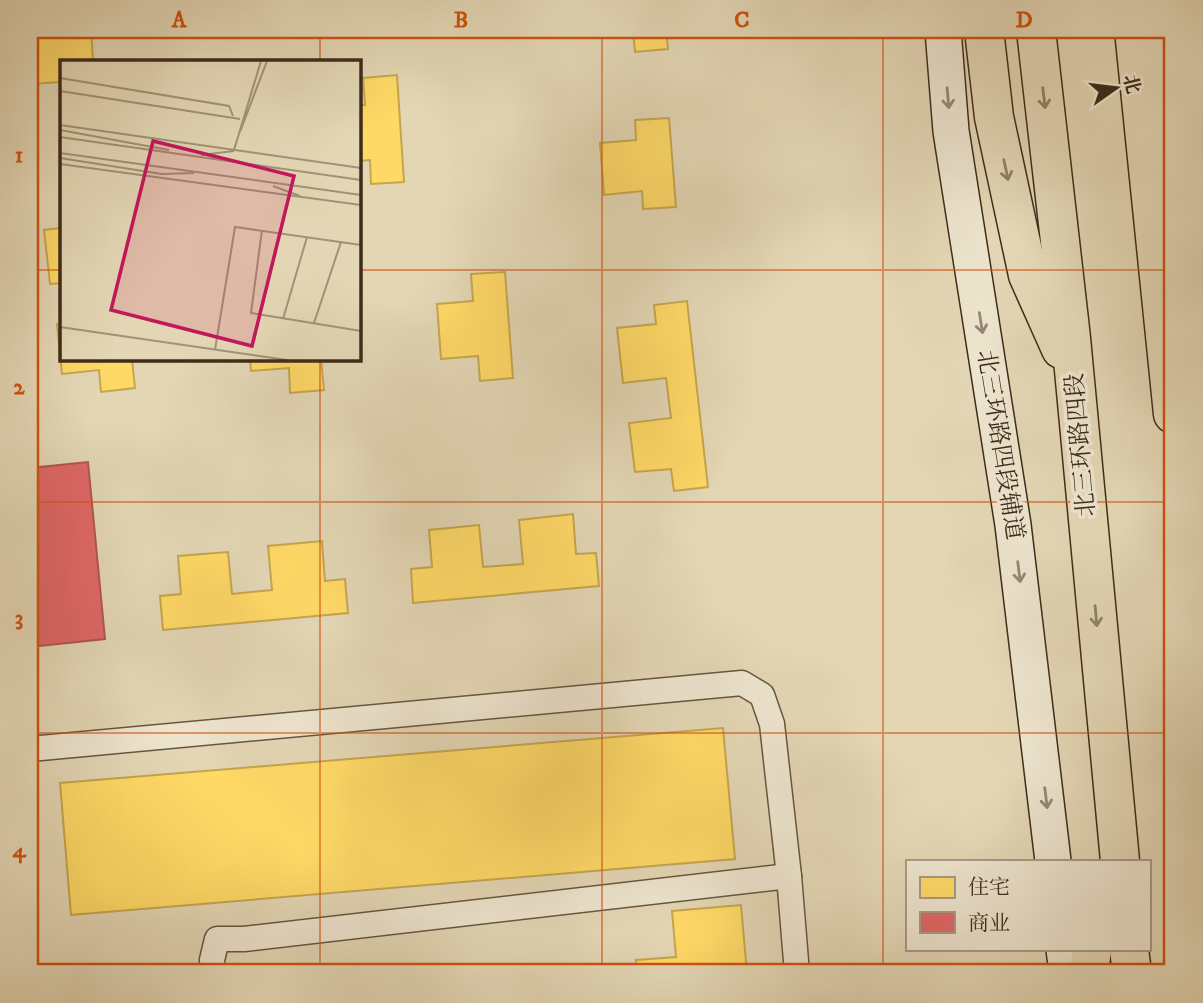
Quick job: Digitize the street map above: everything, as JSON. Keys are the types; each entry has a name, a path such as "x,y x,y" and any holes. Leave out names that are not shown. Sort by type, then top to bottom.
{"highway":[{"path":"984,30 994,117 1028,275 1075,379"},
{"name":"北三环路四段","path":"1036,30 1075,379 1120,860"},
{"path":"1134,30 1173,414"},
{"path":"1171,30 1172,83 1159,281 1173,317"},
{"path":"1102,860 1111,779"},
{"path":"1089,973 1092,950"},
{"path":"1129,950 1132,973"}],"main road":[{"name":"北三环路四段辅道","path":"943,30 951,131 1013,525 1053,860"},
{"path":"1064,950 1067,973"}],"street":[{"path":"30,749 742,683 762,695 772,724 797,973"},
{"path":"213,973 212,960 216,939 244,939 789,876"}],"building: 住宅":[{"path":"30,30 91,30 93,60 60,60 60,82 30,84"},
{"path":"633,30 666,30 668,49 635,52"},
{"path":"397,75 404,182 371,184 370,160 360,161 360,105 365,105 363,78"},
{"path":"669,118 676,207 643,209 642,191 604,195 600,143 636,140 635,120"},
{"path":"60,228 60,283 50,284 44,230"},
{"path":"505,272 513,378 480,381 478,356 441,359 437,304 473,301 471,274"},
{"path":"687,301 708,487 674,491 671,469 635,472 629,423 671,418 666,378 623,383 617,328 656,324 654,305"},
{"path":"57,324 60,324 60,354"},
{"path":"61,360 132,360 135,388 101,392 99,370 62,374"},
{"path":"250,360 321,360 324,390 290,393 289,368 251,371"},
{"path":"573,514 576,554 596,553 599,586 413,603 411,569 432,567 429,530 479,525 483,567 523,564 519,520"},
{"path":"322,541 325,581 345,579 348,613 163,630 160,596 181,594 178,556 228,552 232,594 272,590 268,546"},
{"path":"723,728 735,859 71,915 60,783"},
{"path":"741,905 747,973 637,973 636,960 676,957 672,911"},
{"path":"140,966 141,973 71,973"},
{"path":"449,966 450,973 373,973 373,970"}],"building: 商业":[{"path":"88,462 105,639 30,647 30,468"}]}
